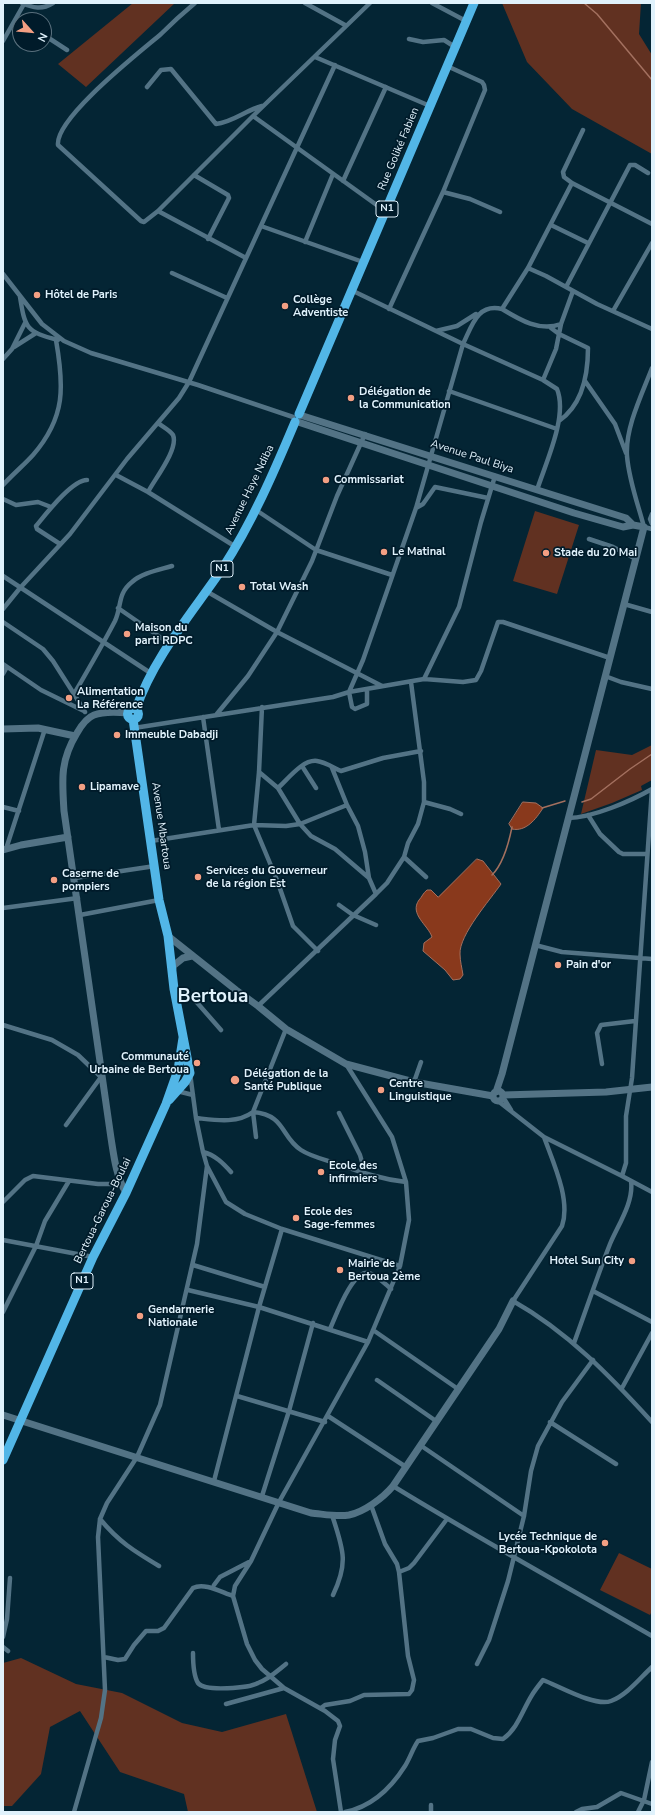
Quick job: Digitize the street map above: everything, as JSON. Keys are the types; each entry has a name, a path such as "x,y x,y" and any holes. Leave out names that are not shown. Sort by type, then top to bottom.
{"highway":[{"name":"Rue Goliké Fabien","path":"297,418 474,3"},
{"name":"Avenue Haye Ndiba","path":"133,717 152,674 170,644 236,547 256,510 297,418"},
{"name":"Avenue Mbartoua","path":"133,717 159,900 168,936"},
{"name":"N1","path":"168,936 173,968 174,988 190,1073"},
{"name":"N1","path":"178,1070 183,1038"},
{"name":"Bertoua-Garoua-Boulai","path":"175,1089 178,1070"},
{"name":"Bertoua-Garoua-Boulai","path":"3,1460 93,1257 126,1193 166,1104 175,1089 190,1073"}],"street":[{"path":"23,4 34,8 42,8 53,3"},
{"path":"195,3 133,56 84,103 68,121 58,142 62,150 81,165 141,221 146,221 158,211 262,106 315,57 345,25 370,3"},
{"path":"305,3 345,25"},
{"path":"432,3 466,21"},
{"path":"3,41 12,30"},
{"path":"409,39 423,42 444,40 455,47"},
{"path":"52,41 67,50"},
{"path":"315,57 430,106"},
{"path":"3,609 20,588 70,534 179,398 189,382 335,65"},
{"path":"390,309 443,192 485,90 482,82 447,66"},
{"path":"147,87 161,70 171,69 216,124 226,123 252,108 262,106"},
{"path":"343,181 386,87"},
{"path":"253,116 386,211"},
{"path":"582,130 564,172 564,177 572,183 652,224"},
{"path":"566,287 630,165 635,165 648,172"},
{"path":"305,242 333,174"},
{"path":"194,175 228,195 229,198 208,239"},
{"path":"502,309 528,268 572,183"},
{"path":"443,192 470,199 500,212"},
{"path":"158,211 246,258"},
{"path":"551,225 588,243"},
{"path":"261,226 364,262"},
{"path":"613,311 652,243"},
{"path":"528,268 652,329"},
{"path":"172,273 227,298"},
{"path":"3,274 42,324 64,341 91,353 189,382 297,418 361,443 492,486 623,527 633,525 652,529"},
{"path":"351,290 463,344 543,380 556,389 560,397 559,421 537,490"},
{"path":"543,380 556,349 561,324 573,291"},
{"path":"12,349 25,323 20,296"},
{"path":"436,331 457,326 488,309 502,309 529,323 551,328 559,334 588,348 585,381 578,399 568,415 559,421"},
{"path":"367,690 368,700 366,704 355,709 352,707 349,692 358,673 416,508 463,344 478,314"},
{"path":"25,323 36,333 56,340 64,341"},
{"path":"551,328 561,324"},
{"path":"3,359 12,349 36,333"},
{"path":"3,485 33,455 47,437 57,418 61,401 61,370 56,340"},
{"path":"627,455 634,415 652,368"},
{"path":"585,381 615,424 627,455 630,481 644,527 502,1074 499,1096 512,1112 544,1137 652,1192"},
{"path":"449,391 557,429"},
{"name":"Avenue Paul Biya","path":"297,418 365,434 626,518 633,525"},
{"path":"148,492 167,460 174,440 170,432 158,424"},
{"path":"216,715 248,676 277,632 316,550 337,496 365,434"},
{"path":"116,475 148,492 236,547"},
{"path":"424,679 459,607 495,476"},
{"path":"60,544 36,528 51,507 79,482 87,480"},
{"path":"416,508 423,504 435,487 488,498"},
{"path":"3,499 16,505 38,502 51,507"},
{"path":"256,510 316,550 392,575"},
{"path":"652,514 650,519 652,524"},
{"path":"589,539 613,547 636,559"},
{"path":"74,694 115,621 120,599 124,590 132,581 172,566"},
{"path":"3,576 102,643 152,674"},
{"path":"206,591 277,632 382,686"},
{"path":"624,604 652,612"},
{"path":"118,608 170,644"},
{"path":"3,622 42,649 53,661 85,712"},
{"path":"3,674 5,665 41,690 85,712 94,714 110,712 133,717 203,717 333,697 349,692 424,679 463,682 476,680 481,671 498,622 503,622 610,658"},
{"path":"605,676 652,690"},
{"path":"258,1006 318,951 376,894 387,882 404,857 408,843 418,824 424,802 424,782 411,682"},
{"path":"262,707 259,772 254,826 277,880 293,926 318,951"},
{"path":"94,714 82,724 75,736 64,764 64,811 78,898 102,1077 116,1163 121,1184 126,1193"},
{"path":"203,717 219,830"},
{"path":"3,729 29,727 75,736"},
{"path":"5,850 45,729"},
{"path":"278,788 302,766 314,761 319,761 341,771 349,770 383,758 420,751"},
{"path":"302,766 316,788"},
{"path":"332,768 347,805 358,826 365,852 369,878 376,894"},
{"path":"259,772 278,788 300,824 311,836 334,849 369,878"},
{"path":"568,818 588,815 638,797 652,789"},
{"path":"622,1176 626,1163 626,1116 630,1088 652,789"},
{"path":"424,802 450,808 462,814"},
{"path":"151,841 254,826 286,826 300,824 347,805"},
{"path":"3,807 19,811"},
{"path":"588,815 600,834 619,852 623,854 647,854"},
{"path":"5,850 21,845 68,837"},
{"path":"404,857 426,877"},
{"path":"75,878 155,866"},
{"path":"645,883 652,884"},
{"path":"3,908 78,898"},
{"path":"80,915 159,900"},
{"path":"339,904 353,915 376,925"},
{"path":"168,936 286,1029 346,1064 414,1082 499,1096 606,1092 630,1088 652,1087"},
{"path":"535,945 562,952 652,959"},
{"path":"173,968 172,966 177,962 192,956"},
{"path":"174,988 193,998 221,1030"},
{"path":"602,1064 598,1033 600,1025 635,1021"},
{"path":"3,1025 52,1040 78,1054 102,1077"},
{"path":"256,1137 253,1112 286,1029"},
{"path":"414,1082 421,1062"},
{"path":"341,1812 333,1759 335,1740 340,1726 338,1721 325,1711 284,1688 270,1677 255,1660 247,1644 232,1596 241,1575 251,1561 279,1502 325,1422 368,1342 400,1266 409,1220 406,1182 392,1137 346,1064"},
{"path":"178,1070 190,1073 196,1118 203,1152 207,1166 226,1202 245,1214 282,1229 400,1266"},
{"path":"66,1125 102,1077"},
{"path":"175,1089 193,1095"},
{"path":"196,1118 226,1120 246,1117 253,1112 262,1113 278,1122 294,1143 305,1153 385,1180 406,1182"},
{"path":"339,1113 360,1155 362,1162 360,1172"},
{"path":"3,1414 311,1513 349,1515 371,1505 393,1486 499,1329 513,1301 562,1226 565,1216 563,1198 554,1163 544,1137"},
{"path":"203,1152 210,1154 221,1161 231,1172"},
{"path":"74,1812 100,1718 105,1690 98,1537 100,1519 111,1497 137,1457 160,1405 193,1265 207,1166"},
{"path":"3,1202 29,1177 33,1176 98,1184 121,1184"},
{"path":"3,1312 36,1246 45,1221 69,1181"},
{"path":"574,1343 632,1189 631,1181"},
{"path":"214,1481 259,1307 282,1229"},
{"path":"3,1240 93,1257"},
{"path":"193,1265 265,1287"},
{"path":"330,1329 347,1292 357,1277 364,1273 370,1273 376,1276 391,1289"},
{"path":"188,1290 259,1307 313,1323 368,1342"},
{"path":"593,1290 652,1322"},
{"path":"513,1301 535,1313 574,1343 622,1388 652,1422"},
{"path":"262,1496 289,1411 313,1323"},
{"path":"373,1330 458,1389"},
{"path":"622,1388 652,1333"},
{"path":"477,1664 489,1640 508,1581 524,1516 531,1471 538,1446 562,1402 593,1360"},
{"path":"377,1380 436,1421"},
{"path":"237,1396 325,1422"},
{"path":"328,1416 406,1467"},
{"path":"550,1422 616,1464"},
{"path":"420,1445 524,1516"},
{"path":"393,1486 447,1519 652,1636"},
{"path":"325,1711 322,1708 325,1705 350,1701 364,1695 409,1694 412,1690 414,1680 408,1656 401,1571 385,1544 371,1505"},
{"path":"332,1515 343,1553 344,1568 341,1580 333,1595"},
{"path":"100,1519 115,1537 129,1548 159,1566"},
{"path":"401,1571 409,1568 414,1563 447,1519"},
{"path":"214,1585 220,1577 251,1561"},
{"path":"3,1637 8,1619 10,1578"},
{"path":"104,1657 118,1660 125,1659 146,1631 158,1631 164,1628 192,1588 198,1585 232,1596"},
{"path":"3,1647 8,1650"},
{"path":"193,1653 195,1674 198,1683 206,1688 253,1685 270,1677 286,1664"},
{"path":"345,1812 364,1806 377,1798 392,1783 405,1766 418,1741 433,1738 458,1729 471,1729 493,1738 503,1740 510,1734 543,1680 587,1698 603,1702 610,1701 620,1696 652,1667"},
{"path":"226,1704 284,1688"},
{"path":"638,1812 644,1800 652,1762"},
{"path":"576,1812 582,1808 597,1807 621,1792 652,1804"},
{"path":"431,1805 431,1812"}],"shaded area":[{"path":"133,3 175,3 86,87 58,64"},
{"path":"502,3 641,3 639,34 652,55 652,154 572,109 527,62"},
{"name":"Stade du 20 Mai","path":"535,511 579,525 557,594 513,581"},
{"path":"652,745 652,780 641,786 642,790 581,814 596,750 632,755"},
{"path":"523,802 536,803 543,808 534,820 526,827 522,829 512,829 509,824"},
{"path":"477,859 483,861 501,884 464,937 460,954 463,975 460,979 453,980 445,970 423,951 424,943 432,937 416,910 419,900 424,892 431,890 438,897"},
{"path":"619,1553 652,1569 652,1611 650,1615 600,1590"},
{"path":"21,1658 76,1684 122,1693 182,1723 222,1732 286,1714 317,1812 188,1812 184,1794 120,1772 80,1711 50,1727 41,1774 12,1806 3,1806 3,1663"}],"waterway":[{"path":"584,3 597,14 652,80"},
{"path":"582,802 591,799 652,754"},
{"path":"542,808 565,801"},
{"path":"492,875 502,859 512,827"}],"place":[{"name":"Hôtel de Paris","path":"37,295"},
{"name":"Collège Adventiste","path":"285,306"},
{"name":"Délégation de la Communication","path":"351,398"},
{"name":"Commissariat","path":"326,480"},
{"name":"Le Matinal","path":"384,552"},
{"name":"Stade du 20 Mai","path":"546,553"},
{"name":"Total Wash","path":"242,587"},
{"name":"Maison du parti RDPC","path":"127,634"},
{"name":"Alimentation La Référence","path":"69,698"},
{"name":"Immeuble Dabadji","path":"117,735"},
{"name":"Lipamave","path":"82,787"},
{"name":"Services du Gouverneur de la région Est","path":"198,877"},
{"name":"Caserne de pompiers","path":"54,880"},
{"name":"Pain d'or","path":"558,965"},
{"name":"Communauté Urbaine de Bertoua","path":"197,1063"},
{"name":"Délégation de la Santé Publique","path":"235,1080"},
{"name":"Centre Linguistique","path":"381,1090"},
{"name":"Ecole des infirmiers","path":"321,1172"},
{"name":"Ecole des Sage-femmes","path":"296,1218"},
{"name":"Hotel Sun City","path":"632,1261"},
{"name":"Mairie de Bertoua 2ème","path":"340,1270"},
{"name":"Gendarmerie Nationale","path":"140,1316"},
{"name":"Lycée Technique de Bertoua-Kpokolota","path":"605,1543"}],"district":[{"name":"Bertoua","path":"213,997"}]}
